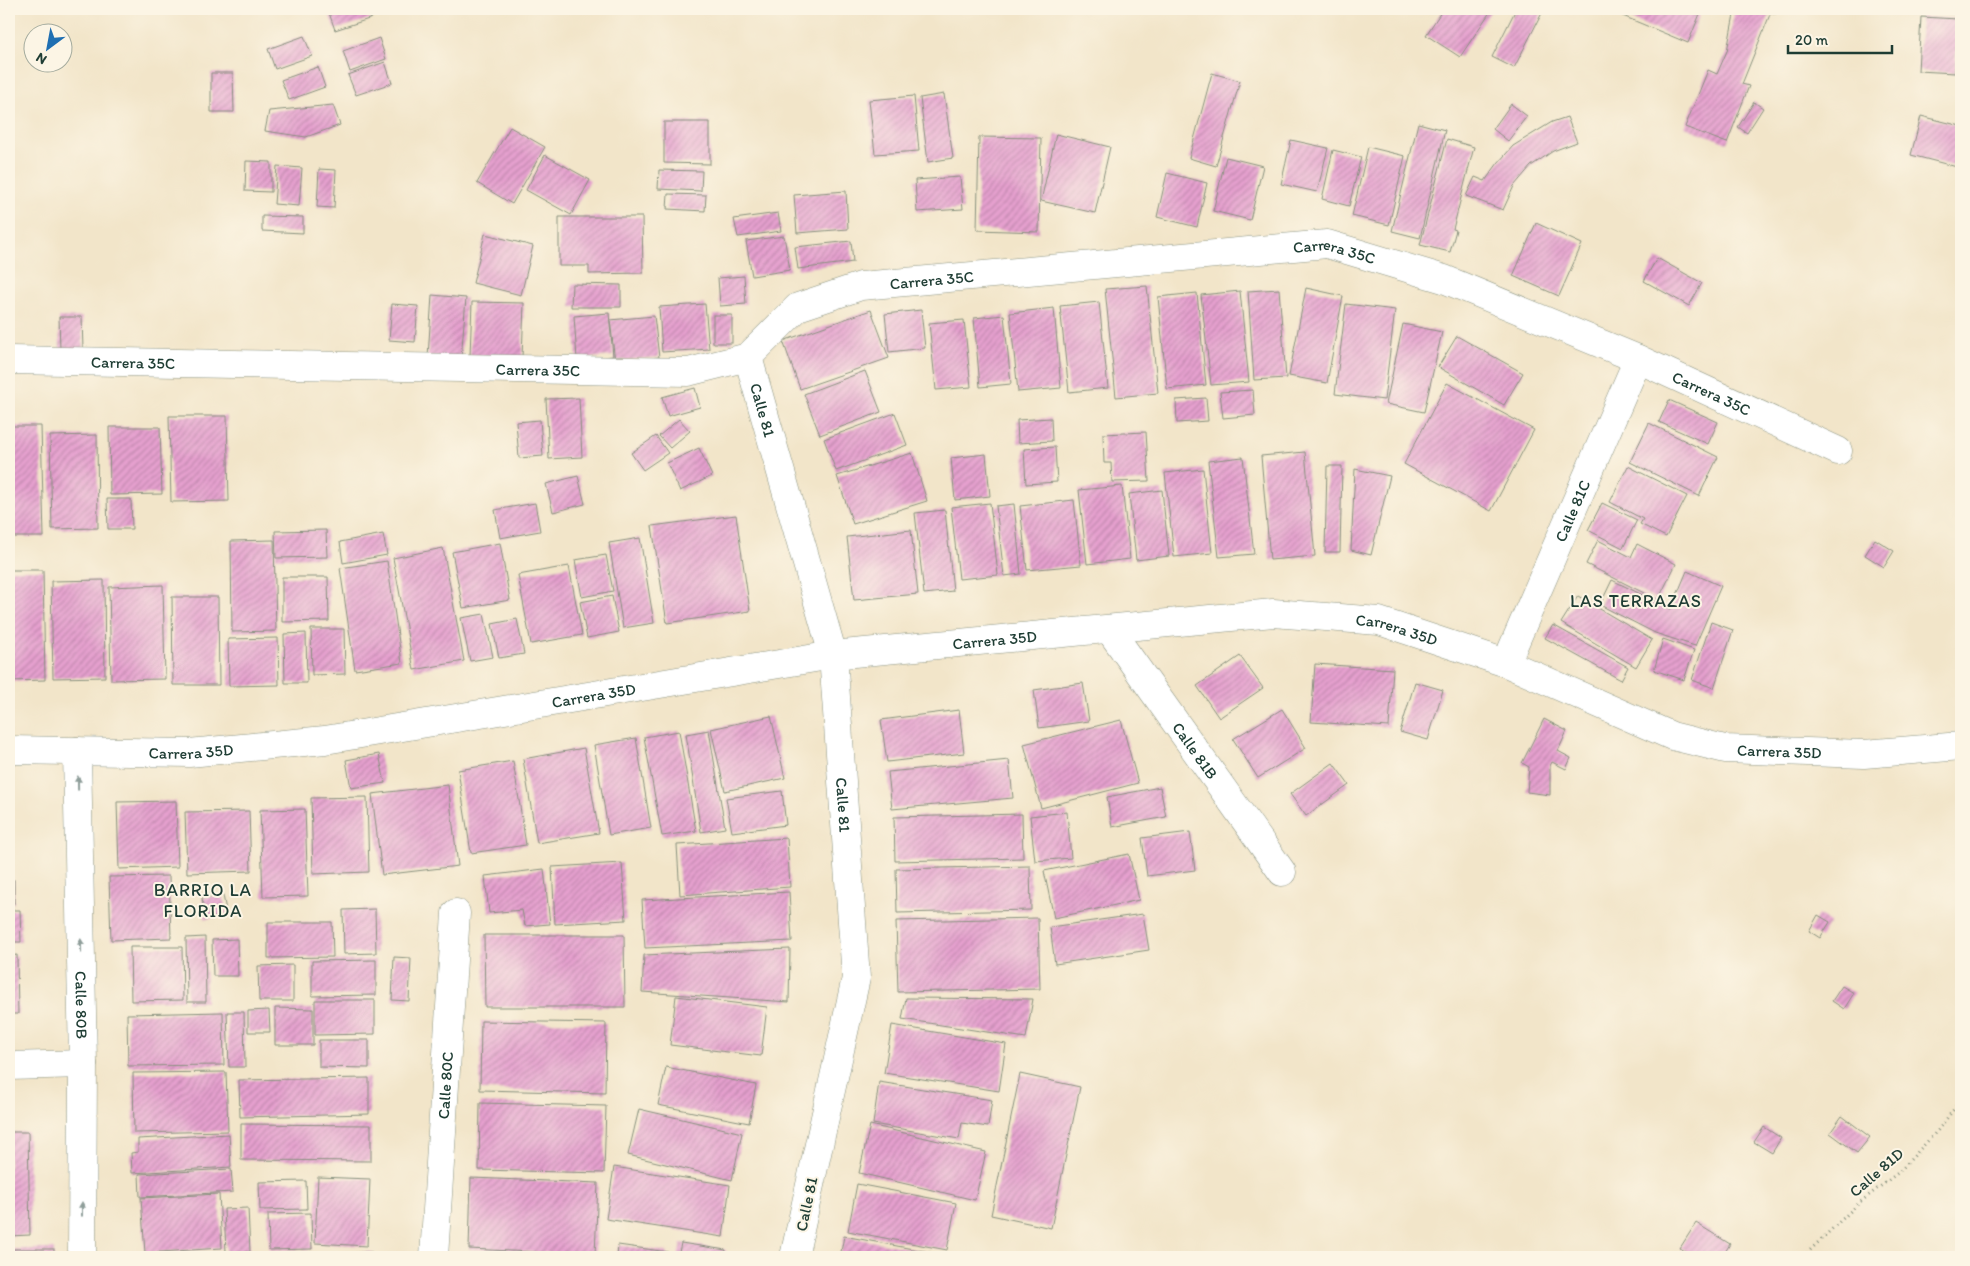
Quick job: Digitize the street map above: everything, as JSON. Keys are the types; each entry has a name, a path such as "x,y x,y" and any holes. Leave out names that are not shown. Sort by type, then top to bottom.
{"street":[{"name":"Carrera 35C","path":"9,360 688,372 748,357 798,307 861,286 1327,244 1444,278 1638,359 1838,451"},
{"name":"Calle 81","path":"748,357 833,655 856,978 794,1257"},
{"name":"Calle 81C","path":"1506,663 1638,359"},
{"name":"Carrera 35D","path":"9,750 189,753 325,740 833,655 1273,613 1379,621 1506,663 1672,736 1725,749 1864,754 1961,746"},
{"name":"Calle 81B","path":"1109,629 1282,872"},
{"name":"Calle 80B","path":"77,751 83,1064 82,1257"},
{"name":"Calle 80C","path":"434,1257 456,913"},
{"path":"9,1066 83,1064"}],"path":[{"name":"Calle 81D","path":"1802,1257 1860,1203 1899,1172 1938,1130 1961,1100"}],"building":[{"path":"369,9 372,18 335,30 328,10"},
{"path":"1443,9 1492,9 1460,57 1426,35"},
{"path":"1516,9 1544,9 1514,68 1492,57"},
{"path":"1606,9 1702,9 1688,43"},
{"path":"1735,9 1778,9 1776,14 1771,12 1742,84 1749,86 1727,143 1685,127 1708,70 1717,74 1727,51"},
{"path":"1921,17 1958,19 1955,73 1918,71"},
{"path":"304,36 312,56 275,69 268,49"},
{"path":"379,38 386,59 350,72 343,51"},
{"path":"385,62 392,83 356,95 348,75"},
{"path":"318,67 325,87 289,100 281,80"},
{"path":"211,73 233,73 234,112 211,112"},
{"path":"1212,73 1240,81 1216,166 1189,158"},
{"path":"944,94 953,158 928,162 920,98"},
{"path":"914,96 919,151 875,154 869,100"},
{"path":"1754,102 1763,108 1747,133 1738,127"},
{"path":"1511,104 1527,116 1508,141 1493,129"},
{"path":"333,105 340,125 306,137 265,131 269,111"},
{"path":"1921,116 1961,126 1961,168 1911,155"},
{"path":"1567,117 1577,142 1553,151 1531,166 1514,186 1503,210 1466,196 1475,177 1485,181 1513,146 1552,122"},
{"path":"664,122 710,122 710,164 664,163"},
{"path":"1418,123 1445,130 1420,238 1392,231"},
{"path":"510,127 545,147 512,204 477,183"},
{"path":"1056,134 1110,147 1095,213 1041,201"},
{"path":"979,137 1041,138 1039,232 977,230"},
{"path":"1447,139 1474,147 1453,229 1456,230 1450,252 1420,245"},
{"path":"1291,140 1328,148 1317,192 1281,184"},
{"path":"1368,147 1405,156 1389,225 1352,216"},
{"path":"1333,150 1361,157 1349,206 1322,199"},
{"path":"545,155 590,180 571,215 526,190"},
{"path":"1226,157 1263,166 1250,220 1213,211"},
{"path":"246,161 271,162 271,192 245,191"},
{"path":"277,166 302,168 299,206 274,204"},
{"path":"319,169 336,170 334,208 317,207"},
{"path":"659,170 702,171 701,191 658,189"},
{"path":"1167,173 1207,183 1197,227 1157,217"},
{"path":"960,177 963,209 917,212 915,180"},
{"path":"846,191 848,229 797,233 794,195"},
{"path":"668,194 706,195 705,211 667,209"},
{"path":"778,213 781,231 738,237 734,219"},
{"path":"262,216 303,217 303,233 262,231"},
{"path":"559,217 642,217 643,273 589,274 589,266 559,266"},
{"path":"1536,223 1582,244 1559,296 1513,276"},
{"path":"485,234 533,246 521,295 473,283"},
{"path":"784,236 790,270 752,276 746,241"},
{"path":"851,241 853,262 798,269 795,247"},
{"path":"1657,258 1702,283 1689,306 1644,281"},
{"path":"744,276 746,304 720,306 718,278"},
{"path":"572,284 621,285 621,307 571,307"},
{"path":"1147,286 1158,393 1116,397 1105,289"},
{"path":"1306,288 1343,296 1327,383 1289,376"},
{"path":"1279,289 1286,378 1254,380 1248,291"},
{"path":"1240,291 1249,382 1211,385 1201,295"},
{"path":"1197,293 1206,385 1167,389 1158,297"},
{"path":"432,295 466,298 461,360 428,357"},
{"path":"472,302 524,303 522,358 470,356"},
{"path":"1099,302 1108,388 1069,392 1060,306"},
{"path":"392,304 418,306 415,342 389,340"},
{"path":"705,304 709,349 662,352 659,307"},
{"path":"1346,304 1395,310 1384,400 1335,394"},
{"path":"1054,308 1061,388 1018,392 1010,313"},
{"path":"871,310 889,358 800,389 783,341"},
{"path":"921,310 925,348 889,352 885,314"},
{"path":"609,313 613,356 577,359 574,316"},
{"path":"713,315 732,315 732,343 713,343"},
{"path":"1004,315 1011,384 980,387 974,318"},
{"path":"654,316 659,357 615,361 610,320"},
{"path":"59,317 82,317 83,350 60,350"},
{"path":"964,320 971,387 936,390 929,323"},
{"path":"1403,324 1442,332 1424,412 1386,404"},
{"path":"1457,336 1523,373 1504,405 1438,367"},
{"path":"865,371 881,412 820,435 804,394"},
{"path":"1447,383 1534,430 1491,511 1404,464"},
{"path":"695,388 700,407 668,416 662,397"},
{"path":"1253,390 1255,415 1223,418 1220,392"},
{"path":"579,398 582,457 549,459 546,399"},
{"path":"1206,398 1208,421 1177,423 1176,400"},
{"path":"1669,400 1718,422 1708,444 1659,422"},
{"path":"895,413 907,445 836,471 824,439"},
{"path":"169,416 227,416 229,501 171,502"},
{"path":"1051,418 1052,441 1018,443 1017,420"},
{"path":"679,419 690,431 670,448 659,436"},
{"path":"540,420 543,456 519,458 516,422"},
{"path":"1649,423 1718,457 1699,496 1630,462"},
{"path":"9,426 41,426 44,537 9,537"},
{"path":"109,427 160,427 162,494 110,495"},
{"path":"1146,432 1149,481 1112,482 1111,463 1104,463 1103,434"},
{"path":"97,435 98,528 52,529 50,436"},
{"path":"656,436 668,453 643,470 631,453"},
{"path":"1055,447 1057,482 1026,484 1024,449"},
{"path":"699,448 712,476 680,491 667,463"},
{"path":"1305,452 1315,556 1270,560 1261,456"},
{"path":"912,453 927,501 853,524 837,476"},
{"path":"986,454 990,496 955,500 951,458"},
{"path":"1243,457 1254,554 1219,557 1208,461"},
{"path":"1327,466 1342,466 1340,552 1325,552"},
{"path":"1628,466 1687,496 1666,537 1640,524 1643,519 1610,502"},
{"path":"1203,469 1212,553 1174,557 1165,473"},
{"path":"1355,469 1390,476 1371,555 1351,550"},
{"path":"578,476 585,504 553,512 546,484"},
{"path":"1122,486 1130,559 1087,564 1079,490"},
{"path":"1162,490 1169,556 1136,560 1129,494"},
{"path":"107,499 131,499 132,529 108,529"},
{"path":"1074,500 1081,565 1027,570 1020,506"},
{"path":"535,503 540,531 500,538 495,510"},
{"path":"990,503 998,575 959,579 951,507"},
{"path":"1602,503 1637,520 1623,548 1588,530"},
{"path":"1014,504 1021,574 1004,576 996,506"},
{"path":"945,510 953,591 924,594 915,513"},
{"path":"736,515 750,611 667,623 652,526"},
{"path":"326,530 327,557 276,558 275,531"},
{"path":"911,530 918,594 854,600 847,537"},
{"path":"383,534 387,555 343,563 340,542"},
{"path":"640,538 654,623 623,628 609,543"},
{"path":"1875,539 1894,551 1884,567 1865,555"},
{"path":"274,540 276,631 232,632 231,541"},
{"path":"1598,540 1631,557 1637,544 1676,564 1658,600 1586,564"},
{"path":"500,543 510,600 463,608 452,552"},
{"path":"443,548 464,661 414,670 393,558"},
{"path":"606,555 613,591 582,597 575,560"},
{"path":"387,561 402,663 355,670 340,568"},
{"path":"569,566 582,635 531,644 518,575"},
{"path":"9,570 43,570 45,680 9,681"},
{"path":"1687,571 1721,586 1695,646 1655,633 1600,605 1612,580 1671,609"},
{"path":"282,577 328,577 329,621 282,622"},
{"path":"104,580 105,677 53,678 51,581"},
{"path":"163,585 165,679 111,680 109,587"},
{"path":"612,596 619,632 587,638 580,602"},
{"path":"1578,596 1652,640 1636,667 1561,623"},
{"path":"172,597 218,597 219,685 173,685"},
{"path":"484,614 493,657 470,661 461,618"},
{"path":"517,619 524,654 499,658 492,624"},
{"path":"1711,622 1733,630 1714,688 1692,680"},
{"path":"1553,625 1628,667 1621,680 1545,638"},
{"path":"311,629 344,629 345,674 312,675"},
{"path":"306,633 307,683 285,683 284,634"},
{"path":"278,638 279,685 229,686 228,639"},
{"path":"1663,639 1694,650 1684,680 1654,670"},
{"path":"1240,656 1263,688 1219,718 1197,686"},
{"path":"1315,664 1393,669 1389,727 1311,722"},
{"path":"1415,682 1443,690 1428,740 1400,732"},
{"path":"1083,683 1089,721 1039,728 1034,690"},
{"path":"1282,709 1306,748 1258,778 1233,739"},
{"path":"959,710 964,753 887,762 881,720"},
{"path":"771,716 785,778 725,791 711,729"},
{"path":"1544,719 1567,731 1558,751 1571,758 1566,769 1552,762 1550,766 1550,795 1527,792 1529,767 1522,763"},
{"path":"1121,720 1138,783 1041,808 1024,744"},
{"path":"709,730 725,828 701,832 686,734"},
{"path":"679,731 696,831 662,836 644,737"},
{"path":"636,738 651,828 609,835 594,745"},
{"path":"584,748 599,833 537,843 523,759"},
{"path":"379,754 385,783 351,788 346,760"},
{"path":"1009,760 1013,798 892,809 888,772"},
{"path":"513,761 526,845 471,853 458,770"},
{"path":"1333,763 1349,785 1306,816 1290,794"},
{"path":"448,785 458,866 382,875 372,794"},
{"path":"1160,787 1166,817 1112,827 1107,797"},
{"path":"782,791 786,825 732,832 726,798"},
{"path":"367,797 369,872 313,874 311,798"},
{"path":"176,801 178,867 119,869 117,802"},
{"path":"305,809 308,896 263,897 260,810"},
{"path":"249,811 251,871 187,873 185,812"},
{"path":"1067,812 1071,858 1035,861 1030,816"},
{"path":"1022,814 1023,858 895,861 894,817"},
{"path":"1190,832 1195,870 1147,876 1142,838"},
{"path":"10,833 11,870 9,870"},
{"path":"787,838 790,887 680,895 677,845"},
{"path":"1129,854 1139,900 1054,918 1044,871"},
{"path":"622,863 626,920 555,924 552,867"},
{"path":"1030,866 1031,910 897,913 896,869"},
{"path":"544,869 550,924 525,926 522,910 489,913 485,876"},
{"path":"169,876 171,938 111,940 109,877"},
{"path":"9,880 14,880 14,903 9,903"},
{"path":"789,892 792,941 645,948 642,900"},
{"path":"223,895 227,916 205,919 202,898"},
{"path":"375,909 376,953 344,954 343,910"},
{"path":"9,910 20,910 21,942 9,942"},
{"path":"1143,914 1149,950 1055,964 1050,927"},
{"path":"1818,915 1830,922 1820,938 1809,931"},
{"path":"1038,918 1040,989 898,992 896,921"},
{"path":"268,922 332,922 333,957 268,958"},
{"path":"484,935 624,935 625,1007 485,1007"},
{"path":"205,937 206,1002 187,1002 186,938"},
{"path":"237,939 238,976 213,976 212,940"},
{"path":"130,947 182,947 183,1000 131,1001"},
{"path":"790,949 789,1002 642,992 644,955"},
{"path":"17,955 18,1014 9,1014 9,956"},
{"path":"394,957 411,958 409,1001 392,1000"},
{"path":"376,960 376,995 312,996 312,961"},
{"path":"293,965 293,1001 259,1001 258,966"},
{"path":"1842,986 1854,993 1844,1009 1832,1001"},
{"path":"676,996 767,1007 761,1056 670,1045"},
{"path":"906,998 1033,999 1026,1038 902,1019"},
{"path":"315,1000 375,1000 375,1034 315,1035"},
{"path":"275,1008 313,1009 313,1045 275,1045"},
{"path":"269,1010 270,1032 248,1032 248,1011"},
{"path":"223,1012 224,1065 128,1066 127,1014"},
{"path":"227,1012 244,1012 245,1067 229,1067"},
{"path":"481,1021 606,1023 605,1093 480,1090"},
{"path":"892,1025 1006,1044 999,1091 884,1073"},
{"path":"319,1040 369,1040 369,1068 319,1067"},
{"path":"666,1067 756,1085 749,1123 658,1105"},
{"path":"226,1072 228,1131 134,1133 133,1073"},
{"path":"1020,1074 1080,1087 1051,1228 991,1215"},
{"path":"369,1078 369,1114 240,1117 239,1080"},
{"path":"879,1082 992,1100 988,1127 962,1123 959,1139 873,1124"},
{"path":"480,1103 606,1106 604,1173 479,1170"},
{"path":"639,1109 742,1133 732,1180 628,1155"},
{"path":"1842,1116 1870,1137 1857,1153 1830,1133"},
{"path":"241,1124 371,1125 371,1161 241,1160"},
{"path":"870,1125 986,1152 975,1200 859,1173"},
{"path":"1764,1127 1781,1138 1772,1153 1754,1142"},
{"path":"9,1132 28,1132 30,1235 9,1236"},
{"path":"229,1134 231,1167 132,1173 131,1153 138,1152 138,1139"},
{"path":"614,1167 730,1185 723,1237 606,1219"},
{"path":"231,1169 233,1192 140,1197 139,1174"},
{"path":"318,1177 370,1179 367,1246 315,1243"},
{"path":"471,1178 598,1183 595,1255 469,1249"},
{"path":"306,1181 307,1209 260,1210 259,1182"},
{"path":"857,1184 956,1203 947,1250 848,1231"},
{"path":"219,1194 222,1248 145,1253 141,1198"},
{"path":"248,1208 250,1252 226,1252 224,1209"},
{"path":"311,1213 312,1249 269,1250 268,1214"},
{"path":"1696,1223 1730,1244 1722,1257 1695,1257 1680,1248"},
{"path":"844,1236 950,1256 950,1257 840,1257"},
{"path":"681,1243 726,1250 725,1257 678,1257"},
{"path":"618,1245 668,1252 667,1257 617,1257"},
{"path":"9,1249 54,1249 54,1257 9,1257"},
{"path":"372,1252 373,1257 338,1257 338,1253"}],"district":[{"name":"LAS TERRAZAS","path":"1636,601"},
{"name":"BARRIO LA FLORIDA","path":"203,900"}]}
